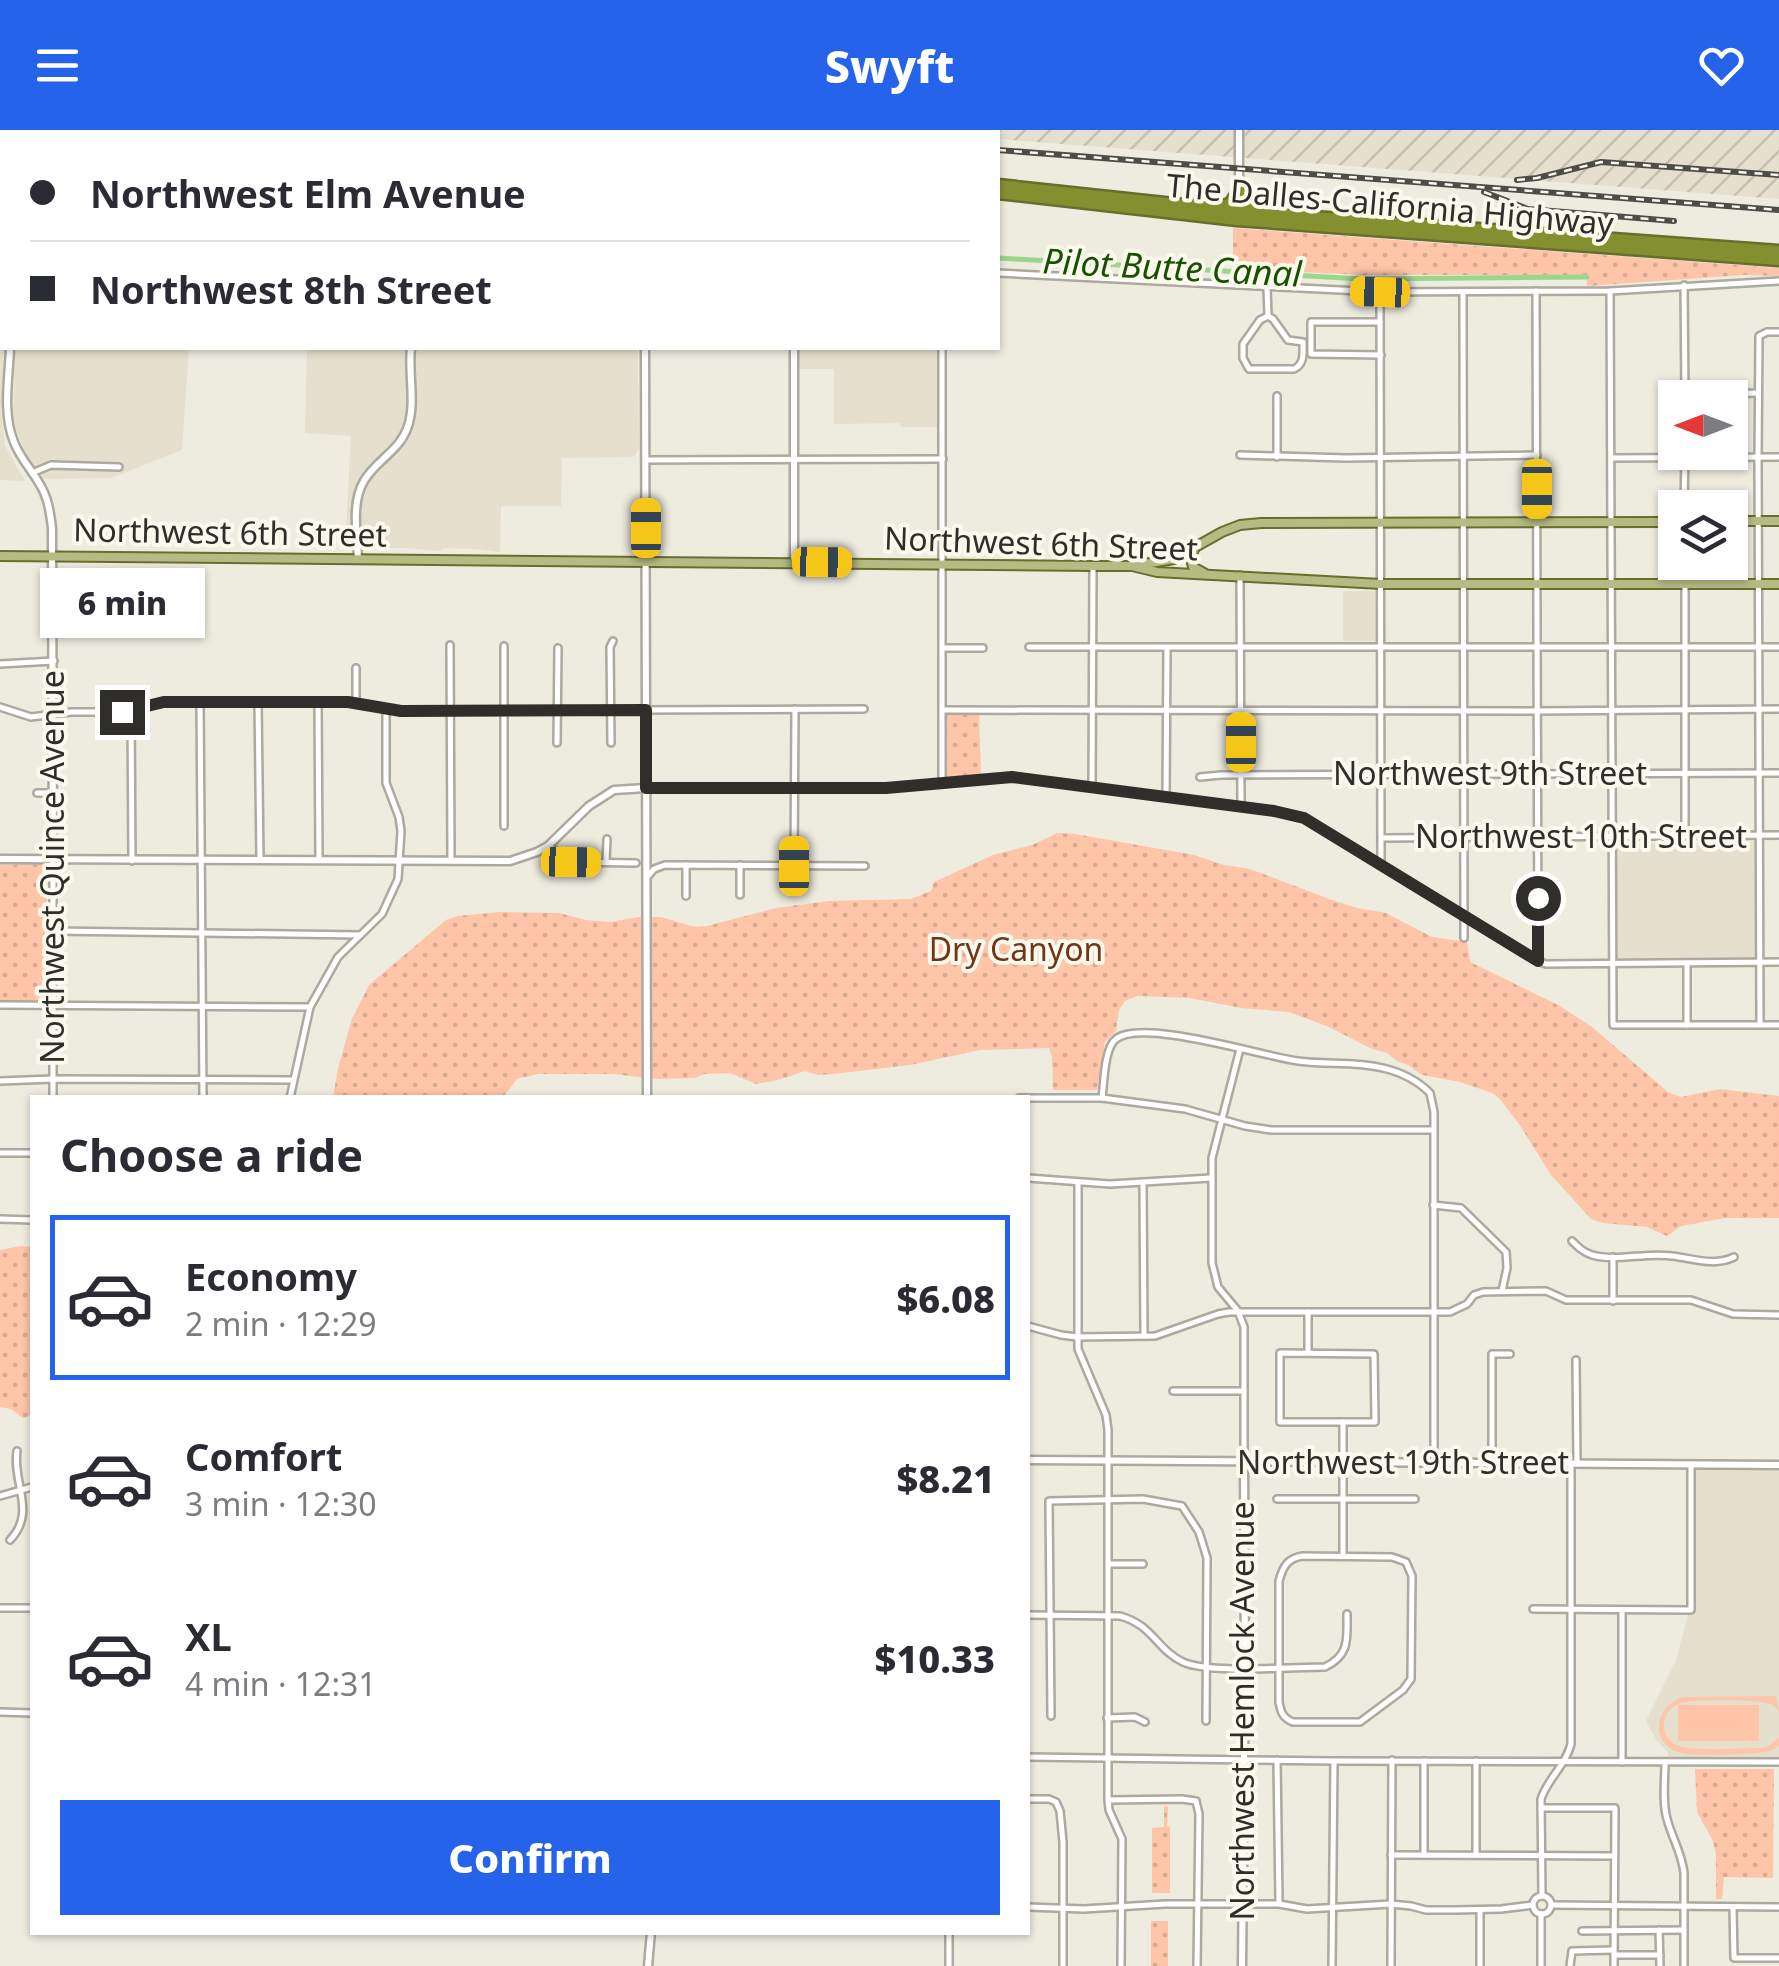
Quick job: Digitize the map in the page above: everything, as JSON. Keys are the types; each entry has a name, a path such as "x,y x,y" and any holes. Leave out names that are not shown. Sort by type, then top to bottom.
{"highway":[{"name":"The Dalles-California Highway","path":"1000,185 1258,213 1779,251"},
{"path":"1211,209 1230,204 1239,190 1258,213"},
{"name":"The Dalles-California Highway","path":"1000,193 1256,222 1779,260"}],"main road":[{"path":"1748,521 1779,521"},
{"path":"1132,566 1174,559 1222,532 1262,523 1658,522"},
{"path":"1194,550 1193,567 1206,574"},
{"name":"Northwest 6th Street","path":"0,556 1132,566 1157,572 1381,584 1779,584"}],"street":[{"path":"1239,130 1239,190"},
{"path":"1000,274 1463,293 1610,291 1779,280"},
{"path":"1684,285 1685,380"},
{"path":"1267,288 1268,316"},
{"path":"1536,291 1538,961"},
{"path":"1610,291 1613,1025 1779,1025"},
{"path":"1380,292 1381,866"},
{"path":"1463,293 1464,938"},
{"path":"1268,316 1288,340 1303,342 1300,367 1246,366 1243,344 1260,320 1268,316"},
{"path":"1380,322 1311,322 1311,354 1380,355"},
{"path":"1760,1024 1758,393 1760,336 1779,332"},
{"name":"Northwest Quince Avenue","path":"10,350 10,432 19,454 43,489 50,514 54,662 52,1095"},
{"path":"358,559 357,507 361,486 400,444 408,426 410,350"},
{"path":"645,350 647,1095"},
{"path":"794,350 794,562"},
{"path":"942,350 942,782"},
{"path":"1748,393 1758,393"},
{"path":"1277,396 1277,457"},
{"path":"1240,455 1537,455"},
{"path":"1611,458 1658,456"},
{"path":"1748,457 1779,457"},
{"path":"645,460 943,459"},
{"path":"32,473 52,466 119,467"},
{"path":"1092,786 1093,566"},
{"path":"1240,575 1241,808"},
{"path":"1685,836 1686,582"},
{"path":"611,743 613,641"},
{"path":"450,645 451,860"},
{"path":"504,646 504,826"},
{"path":"1029,646 1779,646"},
{"path":"557,743 558,648"},
{"path":"942,648 983,648"},
{"path":"1166,797 1167,648"},
{"path":"0,664 54,662"},
{"path":"356,668 356,703"},
{"path":"0,707 31,716 131,710 164,702 356,703 386,710 451,711 864,709"},
{"path":"200,702 202,1095"},
{"path":"258,702 260,859"},
{"path":"318,702 319,859"},
{"path":"794,866 795,709"},
{"path":"942,710 1779,709"},
{"path":"131,710 132,861"},
{"path":"291,1095 310,1007 338,956 369,928 398,880 398,817 386,783 386,710"},
{"name":"Northwest 9th Street","path":"1200,777 1779,773"},
{"path":"0,859 510,861 548,846 589,806 614,790 886,788 1012,777 1304,818 1546,964 1779,962"},
{"path":"37,793 54,793"},
{"name":"Northwest 10th Street","path":"1382,838 1779,835"},
{"path":"606,862 607,839"},
{"path":"548,846 571,862 636,863"},
{"path":"647,856 665,865 865,866"},
{"path":"740,864 740,894"},
{"path":"647,878 649,872 665,865"},
{"path":"686,865 686,896"},
{"path":"53,932 360,935"},
{"path":"1687,963 1687,1026"},
{"path":"0,1004 310,1007"},
{"path":"1102,1098 1110,1047 1116,1038 1171,1033 1302,1062 1368,1064 1389,1069 1430,1093 1434,1112 1434,1462"},
{"name":"Northwest Hemlock Avenue","path":"1240,1050 1212,1158 1211,1178 1215,1278 1238,1311 1244,1328 1242,1966"},
{"path":"0,1081 294,1080"},
{"path":"1030,1098 1102,1098 1185,1108 1271,1130 1434,1130"},
{"path":"0,1153 30,1154"},
{"path":"1030,1178 1110,1184 1211,1178"},
{"path":"1144,1182 1144,1336"},
{"path":"1078,1183 1078,1337 1081,1359 1106,1415 1108,1800 1122,1840 1121,1966"},
{"path":"1433,1205 1461,1208 1506,1252 1502,1292"},
{"path":"0,1219 30,1220"},
{"path":"1572,1242 1594,1256 1672,1256 1690,1261 1726,1261 1734,1256"},
{"path":"1613,1256 1613,1301"},
{"path":"1030,1326 1078,1337 1144,1336 1165,1334 1218,1314 1238,1311 1450,1312 1483,1292 1546,1291 1566,1300 1691,1300 1733,1314 1779,1316"},
{"path":"1308,1312 1308,1353"},
{"path":"1280,1353 1308,1353 1374,1354 1374,1422 1280,1422 1280,1353"},
{"path":"1492,1462 1492,1354 1510,1354"},
{"path":"1542,1896 1544,1791 1571,1744 1576,1360"},
{"path":"1174,1391 1244,1391"},
{"path":"1342,1556 1343,1422"},
{"path":"10,1540 24,1514 18,1450"},
{"name":"Northwest 19th Street","path":"1030,1460 1779,1465"},
{"path":"1533,1609 1691,1610 1691,1465"},
{"path":"0,1496 30,1487"},
{"path":"1051,1716 1050,1501 1143,1499 1182,1506 1199,1532 1207,1558 1206,1721"},
{"path":"1278,1499 1414,1500"},
{"path":"1303,1556 1392,1556 1406,1562 1412,1576 1411,1680 1403,1690 1360,1722 1294,1722 1281,1713 1279,1667 1278,1580 1285,1563 1303,1556"},
{"path":"1109,1564 1142,1564"},
{"path":"0,1608 30,1608"},
{"path":"1622,1610 1622,1762"},
{"path":"1030,1615 1108,1614 1130,1619 1148,1630 1171,1656 1188,1664 1245,1668 1333,1664 1342,1656 1346,1641 1346,1614"},
{"path":"0,1712 30,1713"},
{"path":"1107,1718 1135,1717 1145,1722"},
{"path":"1030,1757 1779,1762"},
{"path":"1277,1760 1279,1904"},
{"path":"1391,1966 1392,1760"},
{"path":"1424,1760 1424,1855"},
{"path":"1332,1966 1334,1761"},
{"path":"1476,1762 1476,1856"},
{"path":"1665,1762 1664,1807 1683,1862 1684,1966"},
{"path":"1030,1799 1050,1799 1060,1810 1063,1966"},
{"path":"1108,1800 1196,1801 1197,1966"},
{"path":"1541,1808 1614,1808 1614,1966"},
{"path":"1392,1855 1614,1856"},
{"path":"1542,1914 1534,1910 1536,1898 1547,1898 1551,1904"},
{"path":"1030,1907 1279,1904 1307,1909 1391,1904 1426,1910 1480,1910 1533,1904"},
{"path":"1551,1904 1779,1906"},
{"path":"1542,1914 1551,1904"},
{"path":"1733,1907 1734,1958 1779,1958"},
{"path":"1480,1910 1480,1966"},
{"path":"1542,1914 1542,1966"},
{"path":"1660,1930 1660,1966"},
{"path":"1582,1931 1684,1930"},
{"path":"648,1966 651,1935"},
{"path":"949,1935 949,1966"},
{"path":"1570,1966 1572,1951 1660,1955"}],"shaded area":[{"path":"1000,130 1779,130 1779,199 1000,139"},
{"path":"0,350 4,350 1,410 5,446 25,481 0,480"},
{"path":"15,350 189,350 182,450 111,478 43,479 28,459 13,411"},
{"path":"307,350 638,350 639,449 629,457 562,458 561,506 501,506 500,552 345,548 351,436 305,433"},
{"path":"798,350 940,350 938,427 834,424 834,369 798,369"},
{"path":"1343,591 1375,591 1376,641 1343,641"},
{"path":"1756,842 1757,958 1617,959 1617,843"},
{"path":"1697,1470 1779,1471 1779,1759 1668,1758 1668,1752 1646,1721 1676,1660 1688,1615 1694,1610"}],"green space":[{"path":"1233,228 1779,268 1779,276 1587,286 1586,275 1366,275 1233,269"},
{"path":"979,713 981,777 945,778 944,714"},
{"name":"Dry Canyon","path":"1057,833 1075,834 1194,855 1250,869 1357,908 1386,913 1432,937 1467,942 1470,962 1558,1005 1591,1026 1668,1092 1681,1097 1720,1089 1779,1096 1779,1218 1725,1218 1681,1226 1667,1236 1647,1227 1591,1219 1551,1175 1519,1124 1492,1093 1422,1075 1387,1053 1289,1012 1190,998 1137,996 1125,1001 1119,1010 1116,1031 1105,1042 1097,1090 1053,1090 1049,1048 980,1050 910,1065 833,1074 805,1071 756,1084 730,1073 658,1079 612,1074 538,1074 517,1079 505,1095 334,1095 352,1019 369,985 446,920 457,916 559,913 610,922 661,917 695,927 707,926 776,908 829,901 911,899 931,891 934,882 993,855 1032,845"},
{"path":"47,864 48,1002 0,1003 0,865"},
{"path":"30,1247 30,1416 23,1418 0,1407 0,1250"},
{"path":"1776,1696 1779,1711 1759,1702 1687,1702 1669,1710 1664,1722 1670,1741 1683,1747 1761,1748 1779,1738 1779,1746 1770,1751 1682,1753 1671,1749 1660,1734 1661,1716 1666,1708 1684,1697"},
{"path":"1678,1705 1759,1705 1759,1741 1678,1741"},
{"path":"1695,1769 1774,1769 1773,1878 1724,1877 1722,1899 1716,1899 1716,1855 1697,1812"},
{"path":"1164,1806 1168,1806 1170,1827 1170,1893 1152,1893 1152,1828 1164,1827"},
{"path":"1151,1921 1168,1921 1168,1966 1151,1966"}],"waterway":[{"name":"Pilot Butte Canal","path":"1000,258 1362,279 1587,277"}],"railway":[{"path":"1000,150 1779,210"},
{"path":"1517,180 1601,162 1779,175"},
{"path":"1484,192 1528,209 1674,221"}],"route":[{"path":"122,712 164,702 348,702 401,711 646,710 646,788 886,788 1012,777 1274,811 1304,818 1538,961 1538,898"}]}
